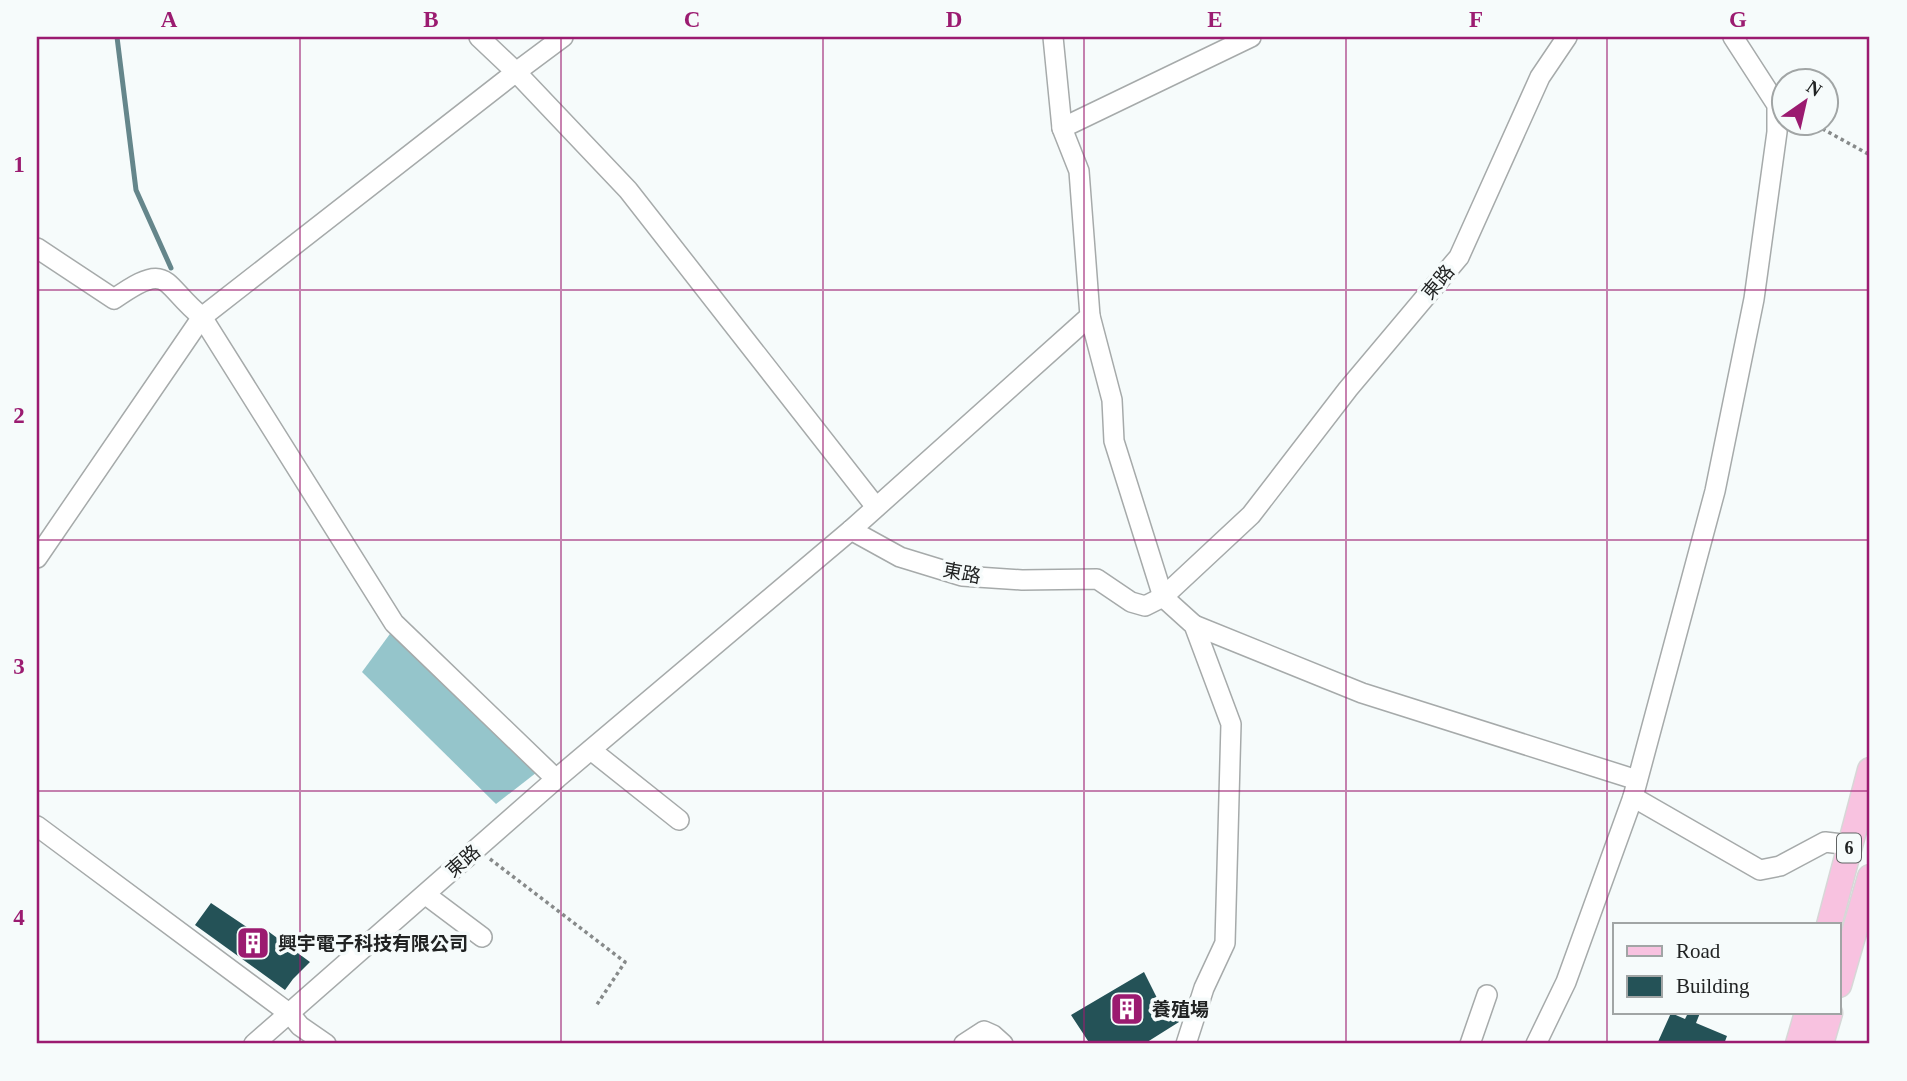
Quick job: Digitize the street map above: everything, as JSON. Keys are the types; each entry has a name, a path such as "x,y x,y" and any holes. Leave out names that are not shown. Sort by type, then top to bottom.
{"main road":[{"name":"6","path":"1830,923 1870,770"},
{"name":"6","path":"1840,982 1870,877"},
{"path":"1798,1044 1807,1014"},
{"path":"1821,1044 1830,1014"}],"lane":[{"path":"479,37 628,190 876,508"},
{"path":"37,558 202,317 563,37"},
{"path":"1053,37 1062,128 1079,171 1090,316 1112,400 1114,441 1163,597 1194,625 1362,693 1635,788 1760,870 1780,866 1825,842 1850,845"},
{"path":"1062,128 1251,37"},
{"name":"東路","path":"254,1044 556,779 851,530 900,557 961,576 1022,580 1097,579 1131,602 1145,606 1163,597 1251,514 1348,389 1459,257 1540,77 1566,37"},
{"path":"1536,1044 1566,982 1635,788 1715,491 1754,299 1777,132 1777,104 1733,37"},
{"path":"37,248 114,299 132,286 153,278 165,279 188,306 202,317 394,623 556,779"},
{"path":"851,530 1090,316"},
{"path":"1186,1044 1204,988 1225,943 1231,724 1194,625"},
{"path":"592,750 679,820"},
{"path":"37,826 290,1014 300,1026 326,1044"},
{"path":"426,895 482,937"},
{"path":"1470,1044 1487,995"},
{"path":"964,1044 984,1031 993,1034 1003,1044"}],"path":[{"path":"1835,136 1870,155"},
{"path":"477,849 625,962 596,1006"}],"shaded area":[{"path":"395,627 541,769 496,804 362,672"}],"building":[{"name":"興宇電子科技有限公司","path":"211,903 260,936 265,929 310,962 285,990 195,925"},
{"name":"養殖場","path":"1144,972 1159,1002 1166,1000 1179,1022 1144,1044 1090,1044 1071,1015"},
{"path":"1671,1014 1685,1019 1688,1014 1700,1014 1696,1023 1727,1036 1724,1044 1657,1044"}],"waterway":[{"path":"117,37 136,190 171,268"}],"place":[{"name":"興宇電子科技有限公司","path":"253,943"},
{"name":"養殖場","path":"1127,1009"}]}
